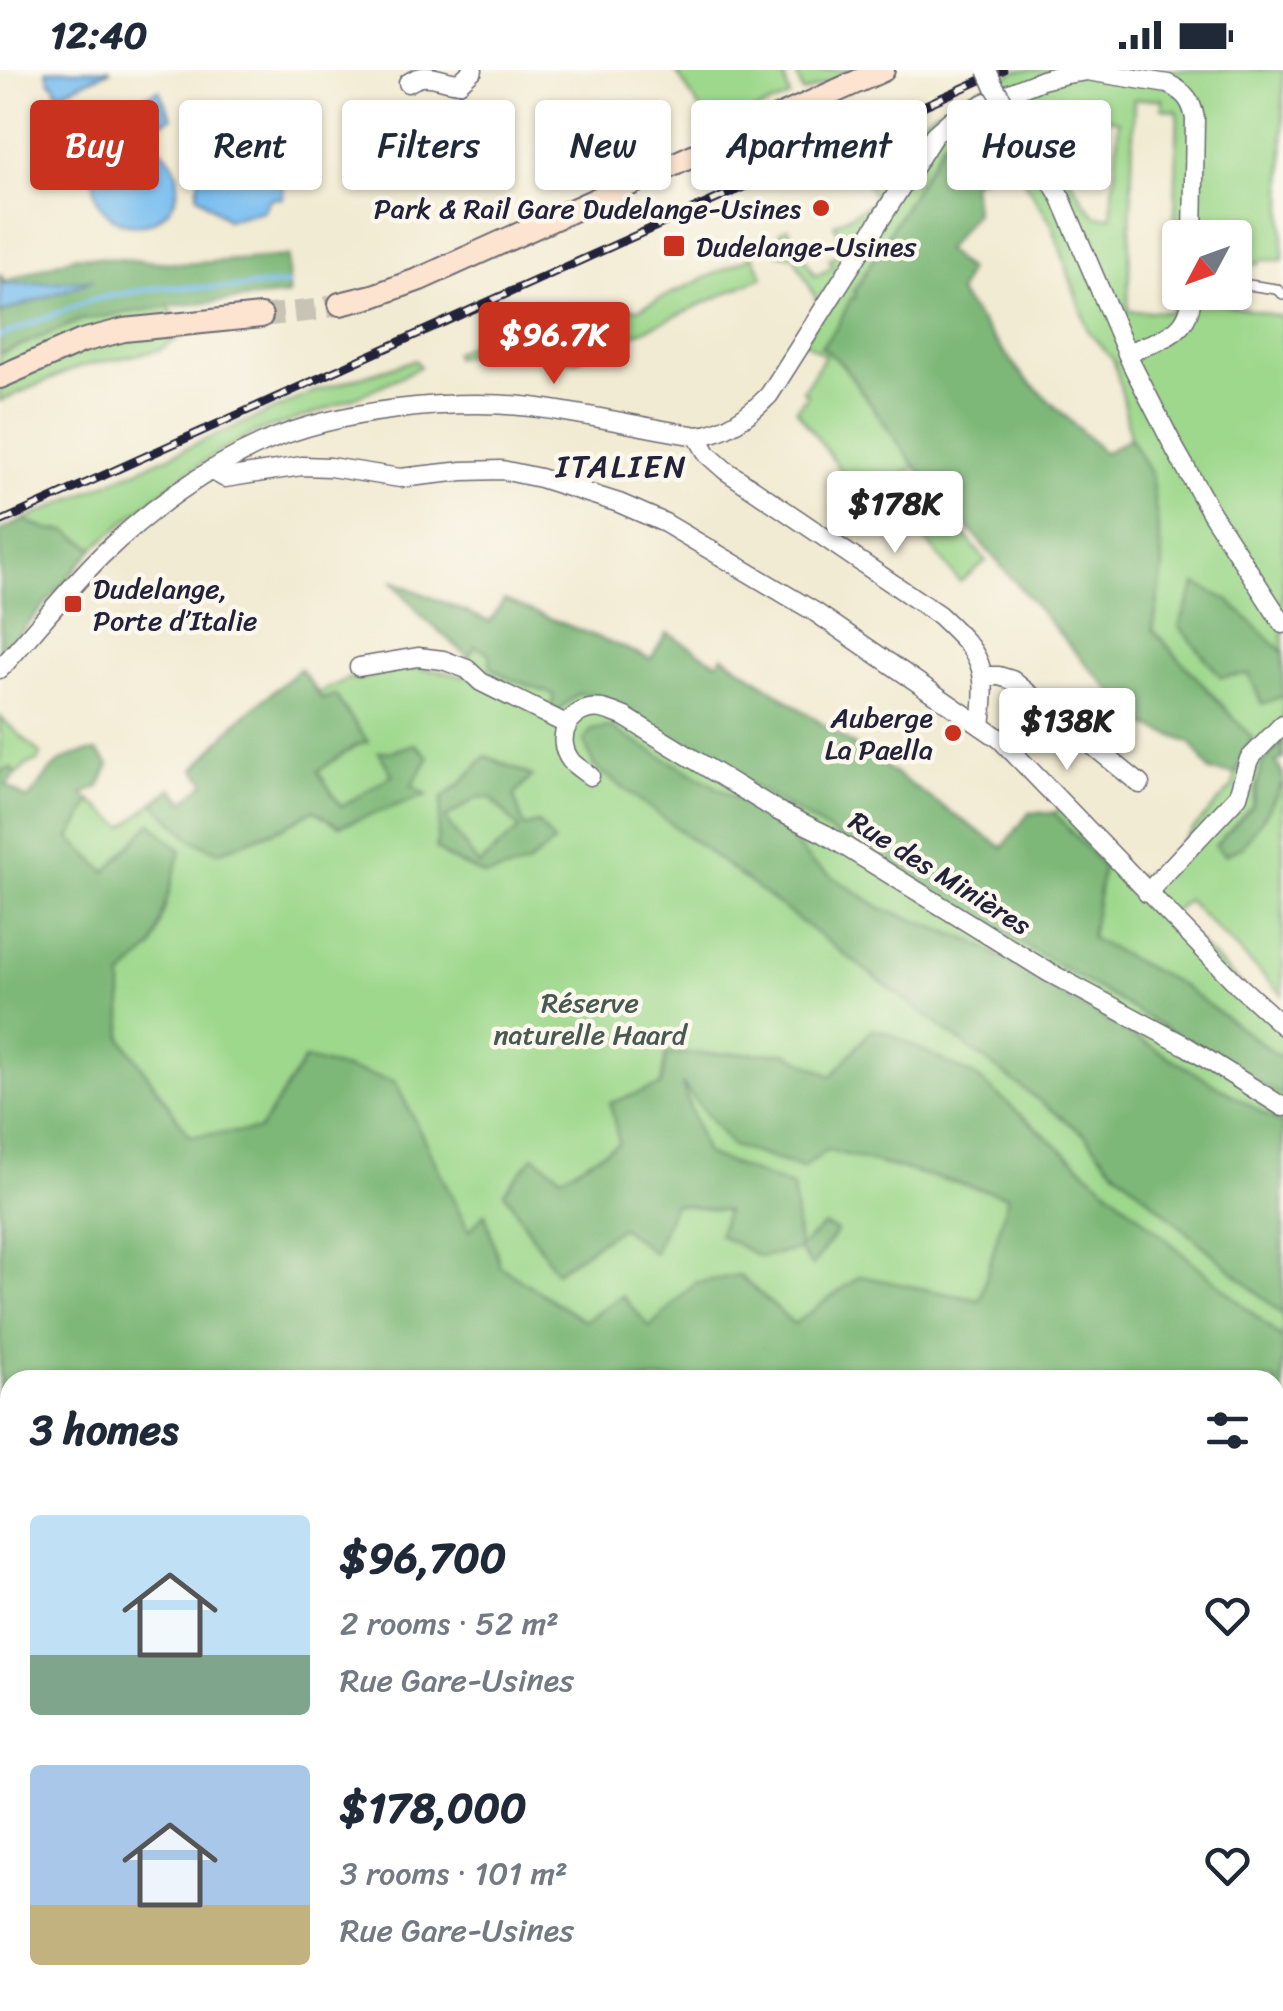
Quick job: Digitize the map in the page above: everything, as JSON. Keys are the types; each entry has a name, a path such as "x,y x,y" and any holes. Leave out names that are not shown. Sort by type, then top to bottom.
{"main road":[{"path":"340,304 420,279 883,70"},
{"path":"0,376 82,341 124,330 261,316"}],"street":[{"path":"408,83 418,75 460,83 472,70"},
{"path":"987,70 1072,222 1158,416 1212,514 1283,624"},
{"path":"0,670 102,555 211,470 265,442 325,422 459,404 532,408 697,436 712,434 748,414 769,395 934,135 951,120 1042,80 1087,71 1168,84 1188,97 1195,119 1193,220"},
{"path":"1128,353 1175,332 1191,310"},
{"path":"697,436 708,455 726,470 939,615 974,652 984,676 981,726"},
{"path":"211,470 225,478 302,466 400,478 502,470 619,503 665,523 815,612 1017,754 1147,893 1283,1026"},
{"path":"358,667 418,657 467,668 480,682 566,724 562,744 572,762 590,776"},
{"path":"984,676 1012,680 1140,784"},
{"name":"Rue des Minières","path":"566,724 580,711 600,708 625,716 778,812 825,834 1048,972 1186,1046 1283,1106"},
{"path":"1147,893 1238,796 1250,759 1283,724"}],"lane":[{"path":"1252,286 1276,289 1283,294"}],"green space":[{"path":"675,70 782,70 790,97 782,100 694,100"},
{"path":"795,70 853,70 803,93"},
{"name":"Réserve naturelle Haard","path":"1019,70 1283,70 1283,260 1260,260 1259,264 1252,264 1252,220 1175,220 1178,111 1162,109 1162,99 1134,99 1128,311 1252,310 1283,317 1283,742 1263,763 1252,806 1215,846 1267,812 1283,782 1283,995 1187,900 1170,915 1283,1026 1283,1370 0,1370 0,836 82,794 124,827 172,788 185,802 207,783 195,769 236,723 300,669 318,693 352,677 355,681 397,670 434,670 465,677 469,657 423,617 392,581 490,622 504,600 651,659 667,633 717,663 723,656 1003,848 1029,813 1054,813 1065,805 1131,876 1149,877 1233,786 1252,738 1153,630 1163,568 1151,475 1130,438 1114,361 1088,331 1052,224 1030,190 1077,190 1096,216 1111,217 1119,121 1111,119 1111,100 958,100"},
{"name":"Réserve naturelle Haard","path":"947,106 947,142 943,142 927,169 927,117"},
{"path":"947,138 947,190 973,190 975,213 945,250 968,270 958,293 1023,376 1104,453 1130,438 1151,475 1163,568 1153,630 1252,738 1235,774 1210,771 1191,743 1143,724 1077,654 915,466 842,364 821,346 837,327 851,298 854,299 854,292 915,190 927,190 927,169"},
{"name":"Réserve naturelle Haard","path":"870,190 914,190 854,291 857,294 822,346 842,364 915,466 867,506 796,409 808,395 803,391 825,356 803,341 822,310 794,257 779,254 776,249 786,243 780,232 788,228 815,276 833,267 829,259 847,248 834,224 876,201"},
{"path":"76,256 185,264 288,256 288,295 169,306 81,320 0,354 0,313 89,281 0,285 0,273 4,282"},
{"path":"753,256 763,277 575,361 501,346 455,358 454,352 536,316 572,329 618,308 638,309"},
{"path":"169,306 183,335 159,350 79,367 0,401 0,354 81,320"},
{"path":"415,360 420,367 396,379 322,411 256,433 212,456 94,548 67,531 49,530 24,520 316,391"},
{"path":"948,515 986,561 960,582 923,537"},
{"path":"24,520 49,530 67,531 94,548 0,656 0,531"},
{"path":"392,581 490,622 504,600 651,659 667,633 717,663 723,656 1003,848 1029,813 1054,813 1103,867 1091,938 1181,985 1283,1059 1283,1097 599,696 578,693 556,713 550,711 554,695 491,668 490,653 475,646 469,657 423,617"},
{"path":"1196,584 1228,600 1283,652 1283,696 1262,704 1249,674 1221,677 1179,626"},
{"path":"300,669 322,699 335,695 368,742 355,746 318,771 341,807 392,775 379,752 415,744 429,757 412,786 427,795 339,826 314,810 284,827 219,852 192,840 154,803 172,788 184,802 206,783 195,769 236,723"},
{"path":"0,717 41,754 38,761 16,775 11,768 0,772"},
{"path":"609,727 773,819 812,863 881,908 975,942 1283,1125 1283,1315 1109,1164 1085,1135 594,766 584,741 592,730"},
{"path":"1283,742 1283,759 1276,762 1283,782 1242,847 1225,855 1215,846 1252,806 1263,762"},
{"path":"97,751 109,765 99,787 83,794 91,802 70,838 106,872 151,823 181,851 153,947 122,977 122,1038 190,1136 259,1130 305,1059 395,1081 469,1231 485,1213 500,1266 584,1321 622,1296 650,1327 695,1283 739,1275 794,1324 860,1276 980,1300 1008,1196 827,1150 803,1168 732,1146 682,1084 706,1154 793,1187 799,1248 824,1225 837,1231 812,1266 799,1250 760,1257 719,1235 726,1211 674,1204 654,1253 621,1227 556,1272 504,1192 534,1156 562,1176 619,1143 610,1103 661,1085 666,1054 786,1053 832,1076 872,1029 886,1032 978,1078 1283,1339 1283,1370 0,1370 0,772 11,768 16,775 6,785 28,800 56,765"},
{"path":"486,756 532,776 514,796 524,827 538,823 554,842 527,865 486,876 446,857 436,848 442,798","holes":["478,797 491,798 519,829 479,865 445,819"]}],"water":[{"path":"46,70 111,70 58,94"},
{"path":"159,90 172,118 159,124 159,100 137,100"},
{"path":"159,148 171,160 177,175 177,191 171,206 159,218 144,224 128,224 113,218 101,206 95,191 159,190"},
{"path":"198,190 283,190 283,198 270,199 263,211 227,220 197,195"},
{"path":"94,280 0,313 0,285"}],"waterway":[{"path":"0,336 94,299 163,287 287,284"}],"tunnel":[{"path":"261,316 340,304"}],"railway":[{"path":"0,522 1003,70"}],"place":[{"name":"Park & Rail Gare Dudelange-Usines","path":"821,208"},
{"name":"Dudelange-Usines","path":"674,246"},
{"name":"Dudelange, Porte d’Italie","path":"73,604"},
{"name":"Auberge La Paella","path":"953,733"}],"district":[{"name":"ITALIEN","path":"622,466"}]}
